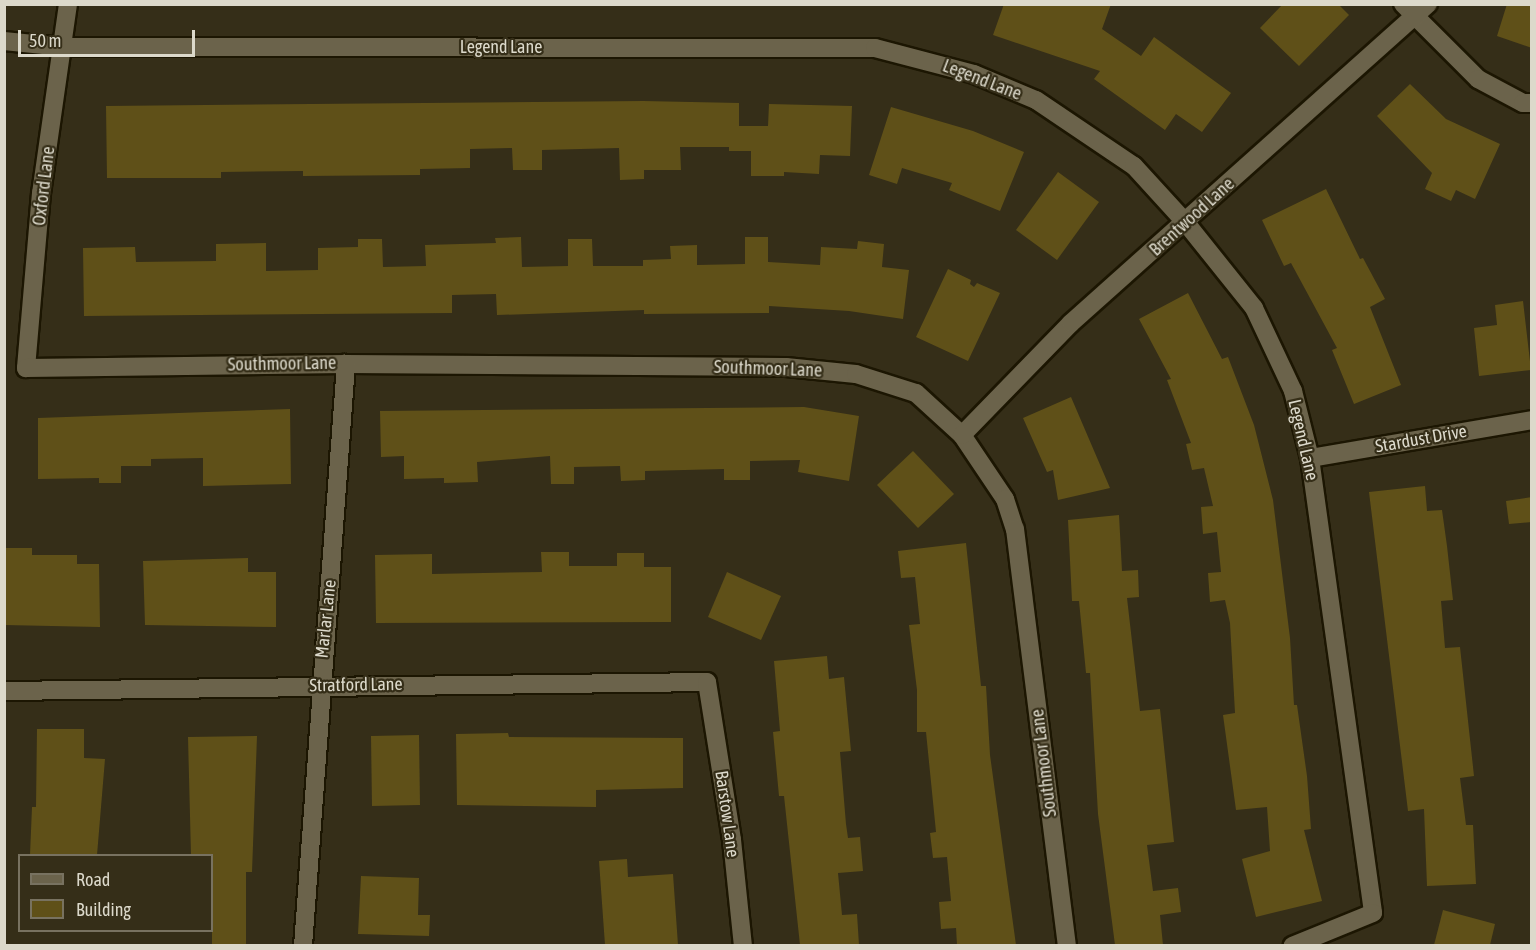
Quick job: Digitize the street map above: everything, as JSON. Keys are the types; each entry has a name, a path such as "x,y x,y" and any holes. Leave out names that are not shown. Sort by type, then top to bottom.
{"street":[{"name":"Oxford Lane","path":"26,368 41,193 68,4"},
{"path":"1402,4 1422,11 1478,79 1523,103 1532,103"},
{"name":"Brentwood Lane","path":"962,435 1071,323 1186,223 1304,111 1422,11"},
{"name":"Legend Lane","path":"4,41 63,47 875,48 974,74 1036,100 1134,166 1186,223 1254,308 1293,391 1310,458 1373,913 1292,945"},
{"name":"Southmoor Lane","path":"26,368 346,364 786,366 856,374 916,393 962,435 1005,500 1015,529 1067,945"},
{"name":"Marlar Lane","path":"303,945 320,685 346,364"},
{"name":"Stardust Drive","path":"1310,458 1532,420"},
{"name":"Stratford Lane","path":"4,691 320,685 707,682"},
{"name":"Barstow Lane","path":"707,682 732,840 743,945"}],"building":[{"path":"1004,4 1111,4 1102,29 1141,56 1154,37 1231,93 1202,132 1176,114 1165,130 1094,79 1100,71 993,35"},
{"path":"1283,4 1338,4 1349,15 1299,66 1260,28"},
{"path":"1507,4 1532,4 1532,48 1497,36"},
{"path":"1410,84 1446,119 1500,144 1475,199 1456,190 1451,201 1425,189 1432,173 1377,116"},
{"path":"643,101 739,103 739,126 768,126 769,104 852,106 850,156 820,155 819,174 784,172 784,176 751,176 751,151 729,151 729,147 680,147 681,170 644,170 644,179 620,180 619,148 542,150 542,170 513,170 512,148 470,149 470,168 420,169 420,175 303,176 303,171 221,172 221,178 107,178 106,106"},
{"path":"891,107 973,131 1024,152 1000,211 949,190 952,183 902,168 897,184 869,175"},
{"path":"1058,172 1099,202 1057,260 1016,230"},
{"path":"1326,189 1360,259 1363,258 1385,299 1370,307 1401,385 1354,404 1332,350 1337,348 1291,263 1284,266 1262,220"},
{"path":"521,237 522,267 568,266 568,239 592,239 593,266 643,266 643,260 671,259 670,246 697,245 697,265 745,264 745,237 768,237 768,262 820,265 821,247 857,249 858,241 884,244 882,267 909,270 903,319 849,311 769,306 769,313 644,314 644,310 497,315 496,294 452,295 452,313 84,316 83,248 135,247 136,262 216,261 216,244 266,243 266,271 318,270 318,248 358,247 358,239 382,239 383,267 426,266 425,245 496,243 495,238"},
{"path":"948,269 971,280 970,284 974,287 977,283 1000,293 968,361 916,337"},
{"path":"1188,293 1222,359 1228,357 1254,425 1273,500 1290,638 1294,705 1297,705 1307,776 1311,829 1304,830 1322,901 1256,917 1242,859 1270,851 1267,807 1236,810 1223,715 1235,713 1230,623 1225,600 1210,602 1208,573 1221,572 1217,532 1203,534 1201,507 1213,506 1204,468 1192,470 1186,444 1191,443 1167,380 1171,379 1139,319"},
{"path":"1523,301 1531,370 1479,376 1474,328 1497,325 1495,305"},
{"path":"1071,397 1110,488 1058,500 1053,470 1047,472 1023,418"},
{"path":"804,407 859,416 849,481 798,472 800,460 750,461 750,480 724,480 724,469 645,471 645,480 621,481 620,466 574,467 574,484 551,484 550,456 477,462 478,482 444,483 444,478 404,479 404,456 381,457 380,411"},
{"path":"290,409 291,484 203,486 203,458 151,459 151,466 121,466 121,483 99,483 99,478 38,479 38,418"},
{"path":"913,451 954,494 918,528 877,485"},
{"path":"1425,486 1427,511 1442,510 1447,546 1453,600 1441,601 1445,648 1460,647 1474,776 1460,778 1466,825 1473,825 1476,884 1427,886 1424,809 1408,811 1369,492"},
{"path":"1532,497 1532,522 1509,524 1506,501"},
{"path":"1119,515 1122,571 1138,570 1139,597 1127,598 1140,711 1160,709 1174,842 1147,845 1153,891 1178,888 1181,912 1160,915 1163,945 1115,945 1098,814 1090,673 1086,673 1079,601 1072,601 1068,520"},
{"path":"966,543 981,686 986,686 990,755 1016,945 957,945 956,928 941,929 939,902 951,901 947,857 933,858 930,833 936,832 926,732 917,732 917,690 909,625 920,624 915,577 901,578 898,551"},
{"path":"4,548 32,548 32,555 77,555 77,564 99,564 100,627 4,625"},
{"path":"541,552 569,552 569,566 617,566 617,553 644,553 644,567 671,567 671,622 376,623 375,555 432,554 432,574 542,572"},
{"path":"248,558 248,572 276,572 276,627 145,625 143,561"},
{"path":"727,572 781,596 761,640 708,617"},
{"path":"827,656 829,679 844,677 851,751 840,752 846,824 848,838 860,837 863,871 838,873 842,915 857,914 859,945 800,945 784,796 779,796 773,732 780,731 774,661"},
{"path":"37,729 84,729 84,758 105,759 97,854 30,854 32,807 36,807"},
{"path":"508,733 509,737 683,738 683,788 596,790 596,807 457,805 456,734"},
{"path":"419,735 420,805 372,806 371,736"},
{"path":"257,736 252,872 246,872 246,945 212,945 213,854 191,854 188,737"},
{"path":"627,859 628,877 673,874 678,945 605,945 599,861"},
{"path":"361,876 419,878 418,915 430,915 429,936 358,934"},
{"path":"1443,910 1495,924 1490,945 1434,945"}]}
